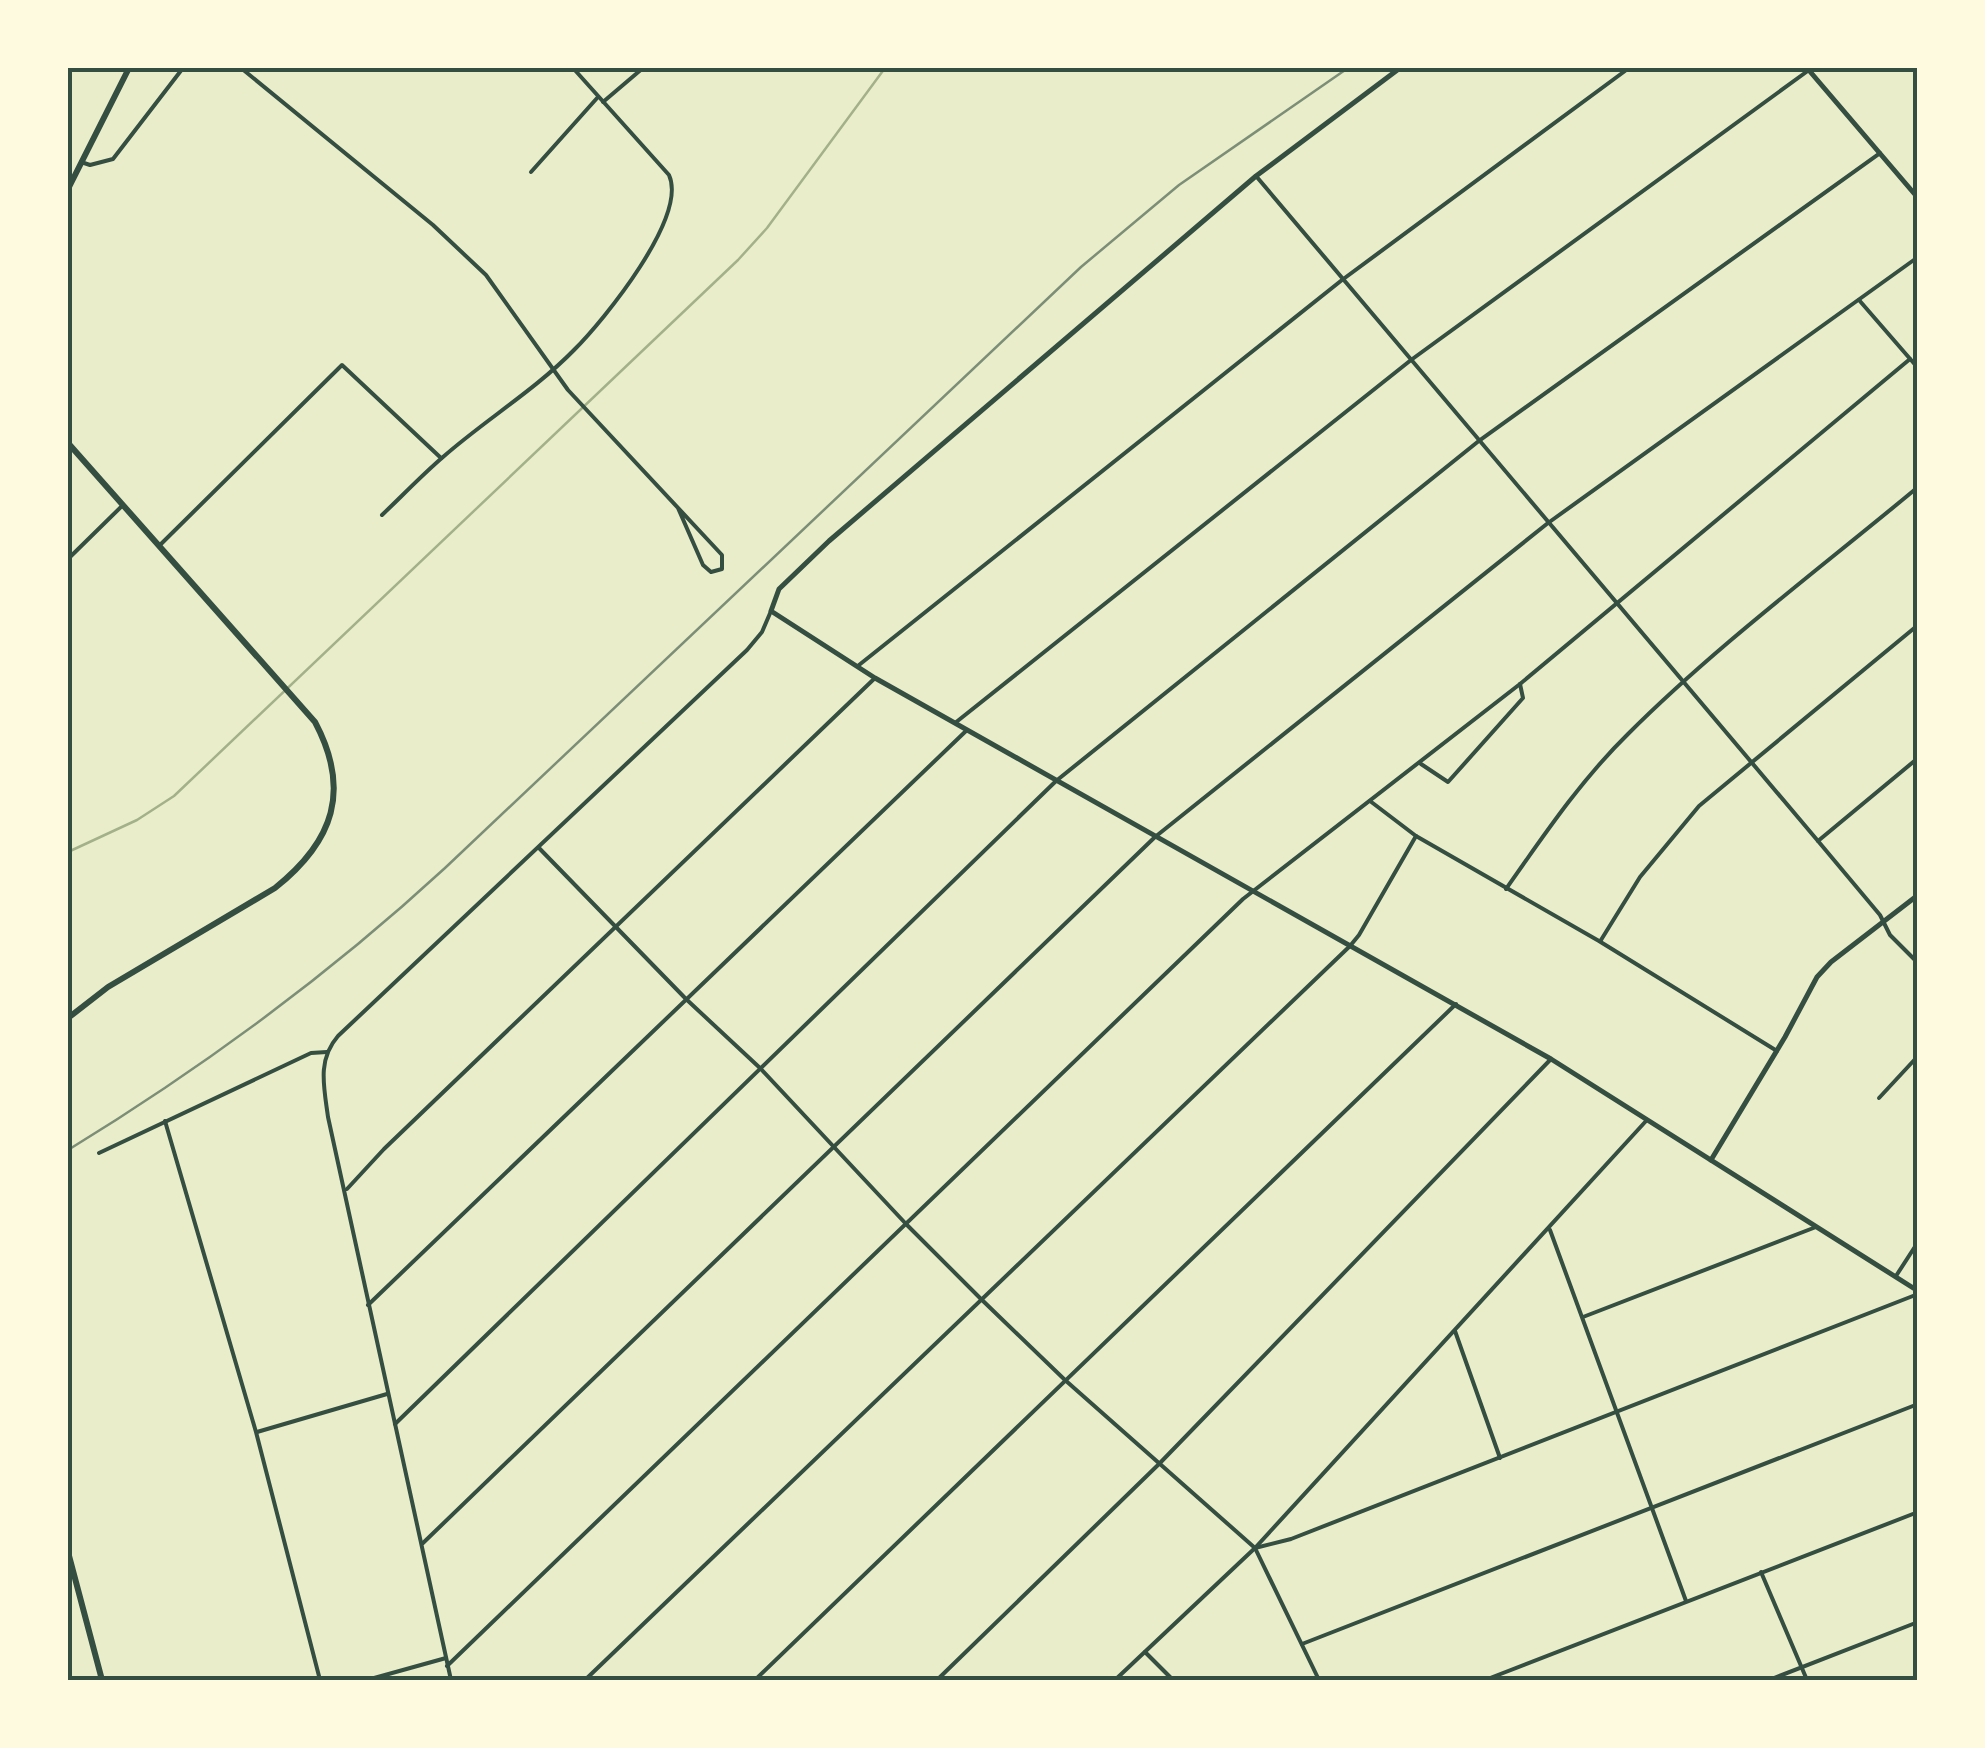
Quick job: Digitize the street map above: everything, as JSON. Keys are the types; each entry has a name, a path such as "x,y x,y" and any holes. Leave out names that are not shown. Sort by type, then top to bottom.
{"main road":[{"path":"68,189 129,68"},
{"path":"68,443 297,699 327,744 334,780 330,819 297,870 275,888 108,986 68,1018"},
{"path":"68,1552 102,1680"}],"street":[{"path":"81,162 90,165 113,159 183,68"},
{"path":"241,68 433,225 486,275 593,419 678,508 722,555 722,569 711,572 702,565 678,508"},
{"path":"382,515 442,458 554,368 603,317 649,250 674,193 669,175 573,68"},
{"path":"603,102 643,68"},
{"path":"451,1680 325,1099 326,1052 338,1036 746,650 762,632 779,589 810,559 1256,176 1400,68"},
{"path":"856,666 1342,280 1629,68"},
{"path":"955,723 1411,360 1808,69 1918,198"},
{"path":"531,172 598,97"},
{"path":"394,1424 1056,781 1480,440 1880,153"},
{"path":"1256,176 1918,963"},
{"path":"423,1542 1155,837 1548,523 1918,257"},
{"path":"1859,300 1918,368"},
{"path":"448,1666 1252,891 1520,684 1910,359"},
{"path":"160,546 342,365 442,458"},
{"path":"1506,889 1565,805 1626,735 1918,487"},
{"path":"68,559 123,505"},
{"path":"771,611 875,678 1550,1059 1918,1293"},
{"path":"1600,942 1640,877 1688,820 1750,761 1918,624"},
{"path":"345,1192 398,1135 875,678"},
{"path":"1420,764 1448,782 1523,698 1520,684"},
{"path":"367,1306 967,730"},
{"path":"1818,841 1918,758"},
{"path":"1370,801 1416,836 1600,942 1777,1051"},
{"path":"585,1680 1350,946 1416,836"},
{"path":"538,848 686,999 760,1068 981,1299 1065,1380 1254,1548 1319,1680"},
{"path":"1711,1160 1817,977 1918,895"},
{"path":"755,1680 1456,1004"},
{"path":"99,1154 311,1052 326,1052"},
{"path":"1879,1098 1918,1056"},
{"path":"937,1680 1159,1464 1550,1059"},
{"path":"165,1121 256,1432 320,1680"},
{"path":"1115,1680 1254,1548 1646,1121"},
{"path":"1583,1317 1816,1227"},
{"path":"1549,1228 1686,1602"},
{"path":"1894,1278 1918,1242"},
{"path":"1254,1548 1291,1539 1918,1293"},
{"path":"1454,1330 1500,1458"},
{"path":"256,1432 387,1394"},
{"path":"1302,1644 1918,1404"},
{"path":"1485,1680 1918,1512"},
{"path":"1761,1572 1807,1680"},
{"path":"1769,1680 1918,1622"},
{"path":"1145,1652 1172,1680"},
{"path":"367,1680 446,1658"}],"waterway":[{"path":"68,852 137,820 174,796 738,260 767,228 885,68"}],"railway":[{"path":"68,1150 216,1053 356,946 445,868 1081,267 1179,185 1348,68"}]}
